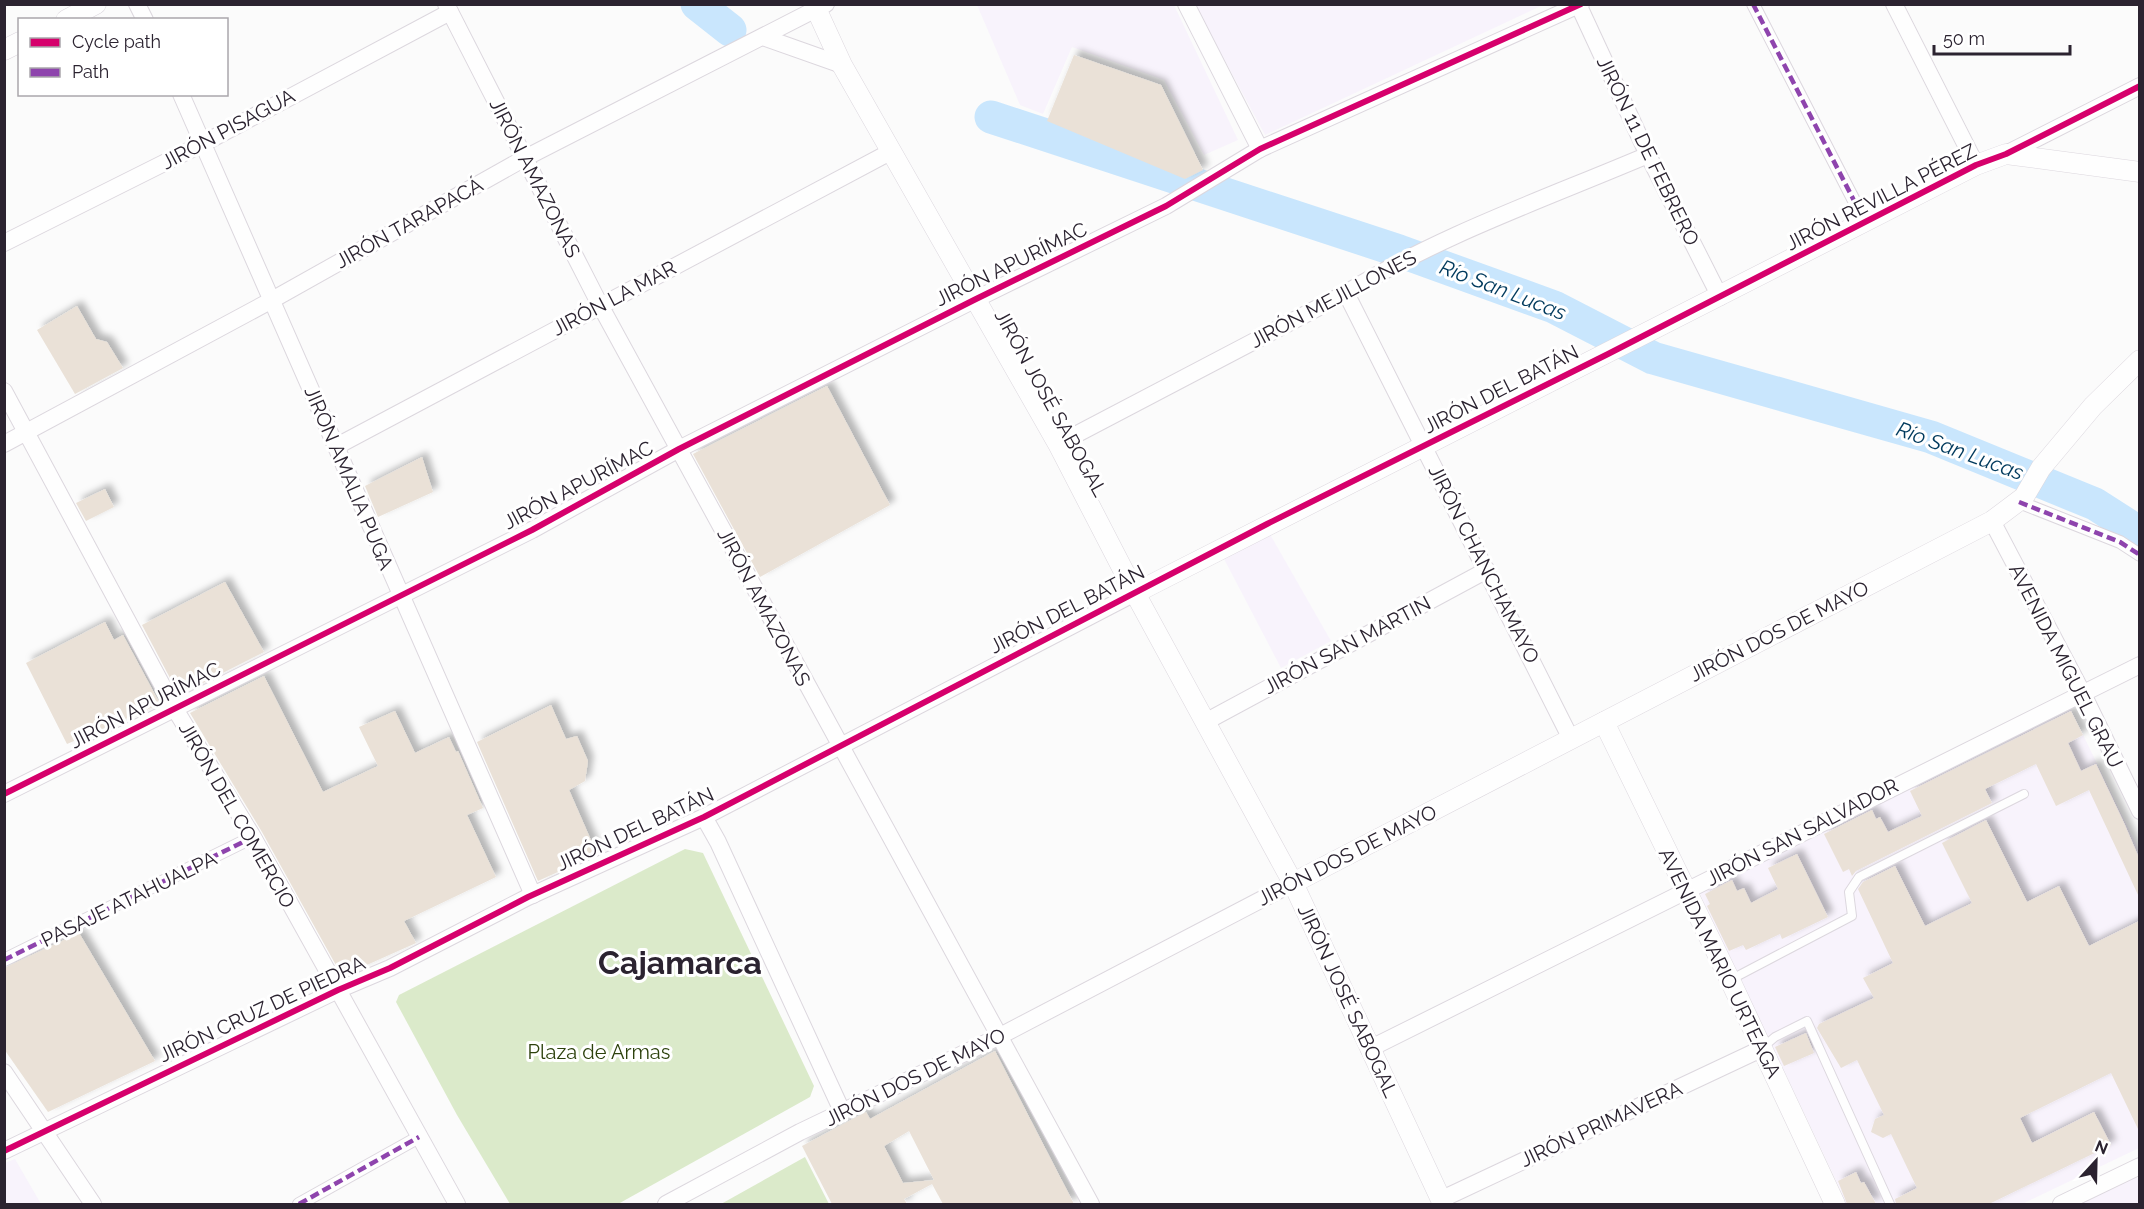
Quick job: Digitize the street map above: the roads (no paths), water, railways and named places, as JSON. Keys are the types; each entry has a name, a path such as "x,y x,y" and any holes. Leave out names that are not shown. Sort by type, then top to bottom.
{"street":[{"path":"70,18 96,4"},
{"path":"137,4 144,18"},
{"path":"1186,4 1260,150 1579,5"},
{"path":"1753,4 1865,222"},
{"path":"1894,4 1976,165"},
{"name":"JIRÓN 11 DE FEBRERO","path":"1579,5 1648,155 1720,297"},
{"name":"JIRÓN TARAPACÁ","path":"4,444 272,300 525,158 763,37 819,6"},
{"name":"JIRÓN JOSÉ SABOGAL","path":"819,6 843,65 974,300 1058,444 1135,593 1293,882 1441,1202"},
{"name":"JIRÓN PISAGUA","path":"4,243 204,143 448,8"},
{"name":"JIRÓN AMAZONAS","path":"448,8 600,305 1091,1204"},
{"path":"763,37 843,65"},
{"path":"4,50 18,43"},
{"name":"JIRÓN REVILLA PÉREZ","path":"1637,338 1976,165 2006,154 2139,86"},
{"name":"JIRÓN AMALIA PUGA","path":"182,96 533,895"},
{"name":"JIRÓN APURÍMAC","path":"4,794 532,530 679,449 1166,206 1260,150"},
{"name":"JIRÓN LA MAR","path":"337,446 892,152"},
{"path":"2006,154 2139,172"},
{"name":"JIRÓN MEJILLONES","path":"1058,444 1346,293 1384,270 1433,246 1648,155"},
{"name":"JIRÓN CHANCHAMAYO","path":"1346,293 1571,739"},
{"name":"JIRÓN DEL BATÁN","path":"533,895 704,817 838,744 1637,338"},
{"path":"2139,360 2093,406 2041,468 2021,499 2120,542 2139,555"},
{"name":"JIRÓN DEL COMERCIO","path":"4,391 175,708 253,837 457,1204"},
{"name":"JIRÓN DOS DE MAYO","path":"677,1202 842,1111 1000,1036 1992,521 2021,499"},
{"name":"AVENIDA MIGUEL GRAU","path":"1992,521 2082,692 2139,811"},
{"name":"JIRÓN SAN MARTIN","path":"1207,721 1487,570"},
{"name":"JIRÓN SAN SALVADOR","path":"1369,1049 2139,665"},
{"name":"AVENIDA MARIO URTEAGA","path":"1604,722 1730,980 1835,1204"},
{"path":"704,817 718,842 842,1111"},
{"name":"PASAJE ATAHUALPA","path":"4,960 253,837"},
{"name":"JIRÓN CRUZ DE PIEDRA","path":"4,1151 338,990 390,968 533,895"},
{"name":"JIRÓN PRIMAVERA","path":"1441,1202 1761,1049"},
{"path":"4,1071 93,1204"},
{"path":"299,1204 419,1137"},
{"path":"2061,1204 2139,1166"}],"lane":[{"path":"1730,980 1852,916 1849,892 1859,877 2024,794"},
{"path":"1761,1049 1775,1037 1807,1021 1890,1204"}],"waterway":[{"name":"Río San Lucas","path":"697,4 730,30"},
{"name":"Río San Lucas","path":"991,117 1399,251 1554,307 1653,358 1931,437 2095,504 2140,533"}],"district":[{"name":"Cajamarca","path":"680,963"}],"park label":[{"name":"Plaza de Armas","path":"599,1052"}]}
